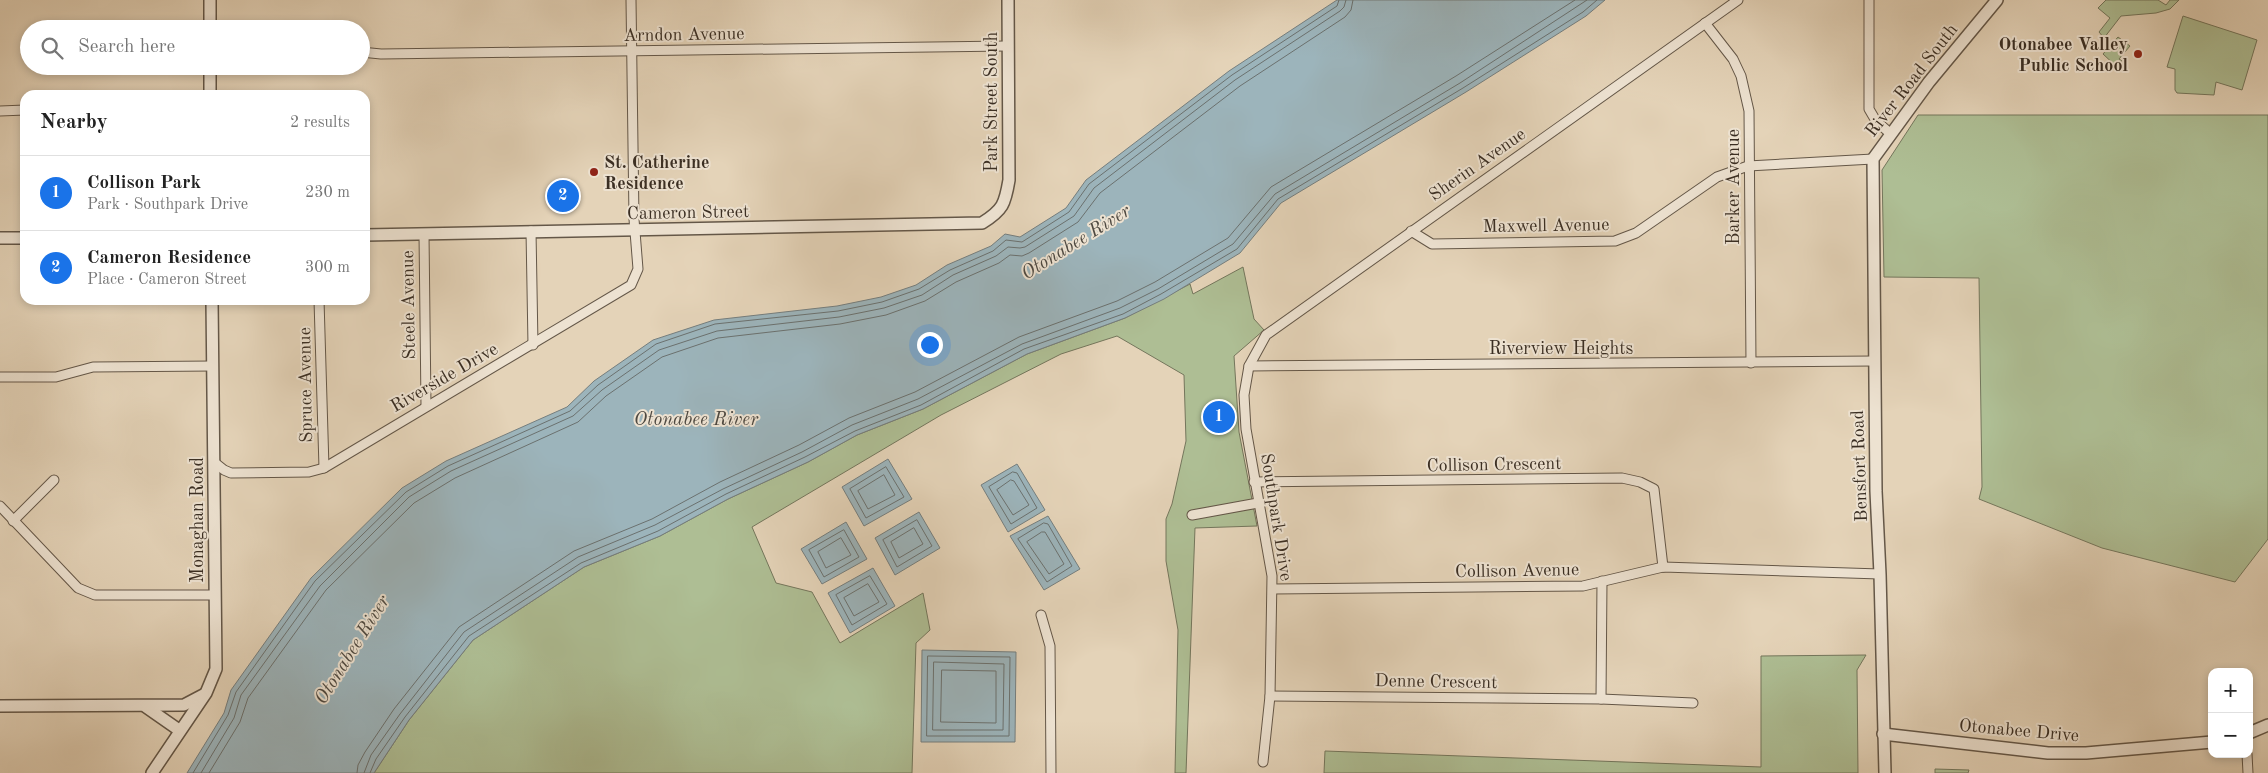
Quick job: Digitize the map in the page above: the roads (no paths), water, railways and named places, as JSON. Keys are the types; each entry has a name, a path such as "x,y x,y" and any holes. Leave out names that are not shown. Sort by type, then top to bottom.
{"street":[{"path":"210,0 210,20"},
{"name":"Riverside Drive","path":"214,462 231,473 308,472 324,468 631,285 638,270 637,241 634,231 631,0"},
{"name":"Park Street South","path":"1005,204 1009,180 1008,0"},
{"name":"Sherin Avenue","path":"1249,366 1266,334 1738,0"},
{"path":"1869,0 1869,109 1876,121 1891,134"},
{"name":"River Road South","path":"1873,159 1929,82 1997,0"},
{"name":"Barker Avenue","path":"1705,23 1733,59 1741,76 1749,110 1751,363"},
{"name":"Arndon Avenue","path":"370,53 632,52 1007,46"},
{"path":"210,75 210,90"},
{"path":"0,110 20,110"},
{"name":"Maxwell Avenue","path":"1411,231 1432,244 1615,241 1636,234 1717,177 1748,166 1873,159"},
{"name":"Bensfort Road","path":"1873,159 1876,491 1885,773"},
{"name":"Cameron Street","path":"370,236 982,223 996,214 1005,204"},
{"path":"531,231 533,345"},
{"name":"Steele Avenue","path":"424,234 426,406"},
{"path":"0,238 20,238"},
{"name":"Monaghan Road","path":"152,773 179,730 206,693 216,669 212,305"},
{"name":"Spruce Avenue","path":"319,305 324,468"},
{"name":"Riverview Heights","path":"1249,366 1874,361"},
{"path":"0,377 56,378 93,367 213,366"},
{"name":"Southpark Drive","path":"1249,366 1244,395 1245,420 1273,590 1270,696 1263,762"},
{"name":"Collison Crescent","path":"1254,482 1622,478 1640,482 1654,489 1662,567"},
{"path":"13,520 54,480"},
{"path":"1192,515 1258,503"},
{"path":"0,506 78,588 95,595 215,595"},
{"name":"Collison Avenue","path":"1273,590 1583,586 1662,567 1880,574"},
{"path":"1601,699 1602,581"},
{"path":"1041,615 1050,646 1051,773"},
{"path":"0,706 184,705 197,700 206,693"},
{"name":"Denne Crescent","path":"1270,696 1601,699 1693,703"},
{"path":"144,706 179,730"},
{"path":"2253,731 2268,725"},
{"name":"Otonabee Drive","path":"1883,734 2048,753 2086,753 2208,742"},
{"path":"2247,758 2248,773"}],"water":[{"name":"Otonabee River","path":"1337,0 1605,0 1586,16 1466,92 1281,203 1240,253 1164,299 1125,318 1027,354 923,409 857,435 808,462 728,499 660,536 584,567 473,640 409,720 374,773 187,773 224,713 231,690 311,578 402,488 446,461 567,407 594,381 653,340 714,320 837,306 881,297 916,285 947,265 991,246 1005,234 1020,237 1066,208 1086,180 1229,71"},
{"path":"888,459 912,499 864,526 842,487"},
{"path":"1017,464 1045,510 1008,532 981,485"},
{"path":"919,512 940,548 895,575 875,538"},
{"path":"1048,516 1080,569 1044,590 1010,536"},
{"path":"846,522 867,559 822,584 801,549"},
{"path":"873,568 895,606 850,633 828,593"},
{"path":"922,650 1016,652 1015,742 921,742"}],"place":[{"name":"Otonabee Valley Public School","path":"2138,54"},
{"name":"St. Catherine Residence","path":"594,172"},
{"name":"Cameron Residence","path":"563,196"},
{"name":"Collison Park","path":"1219,417"}]}
